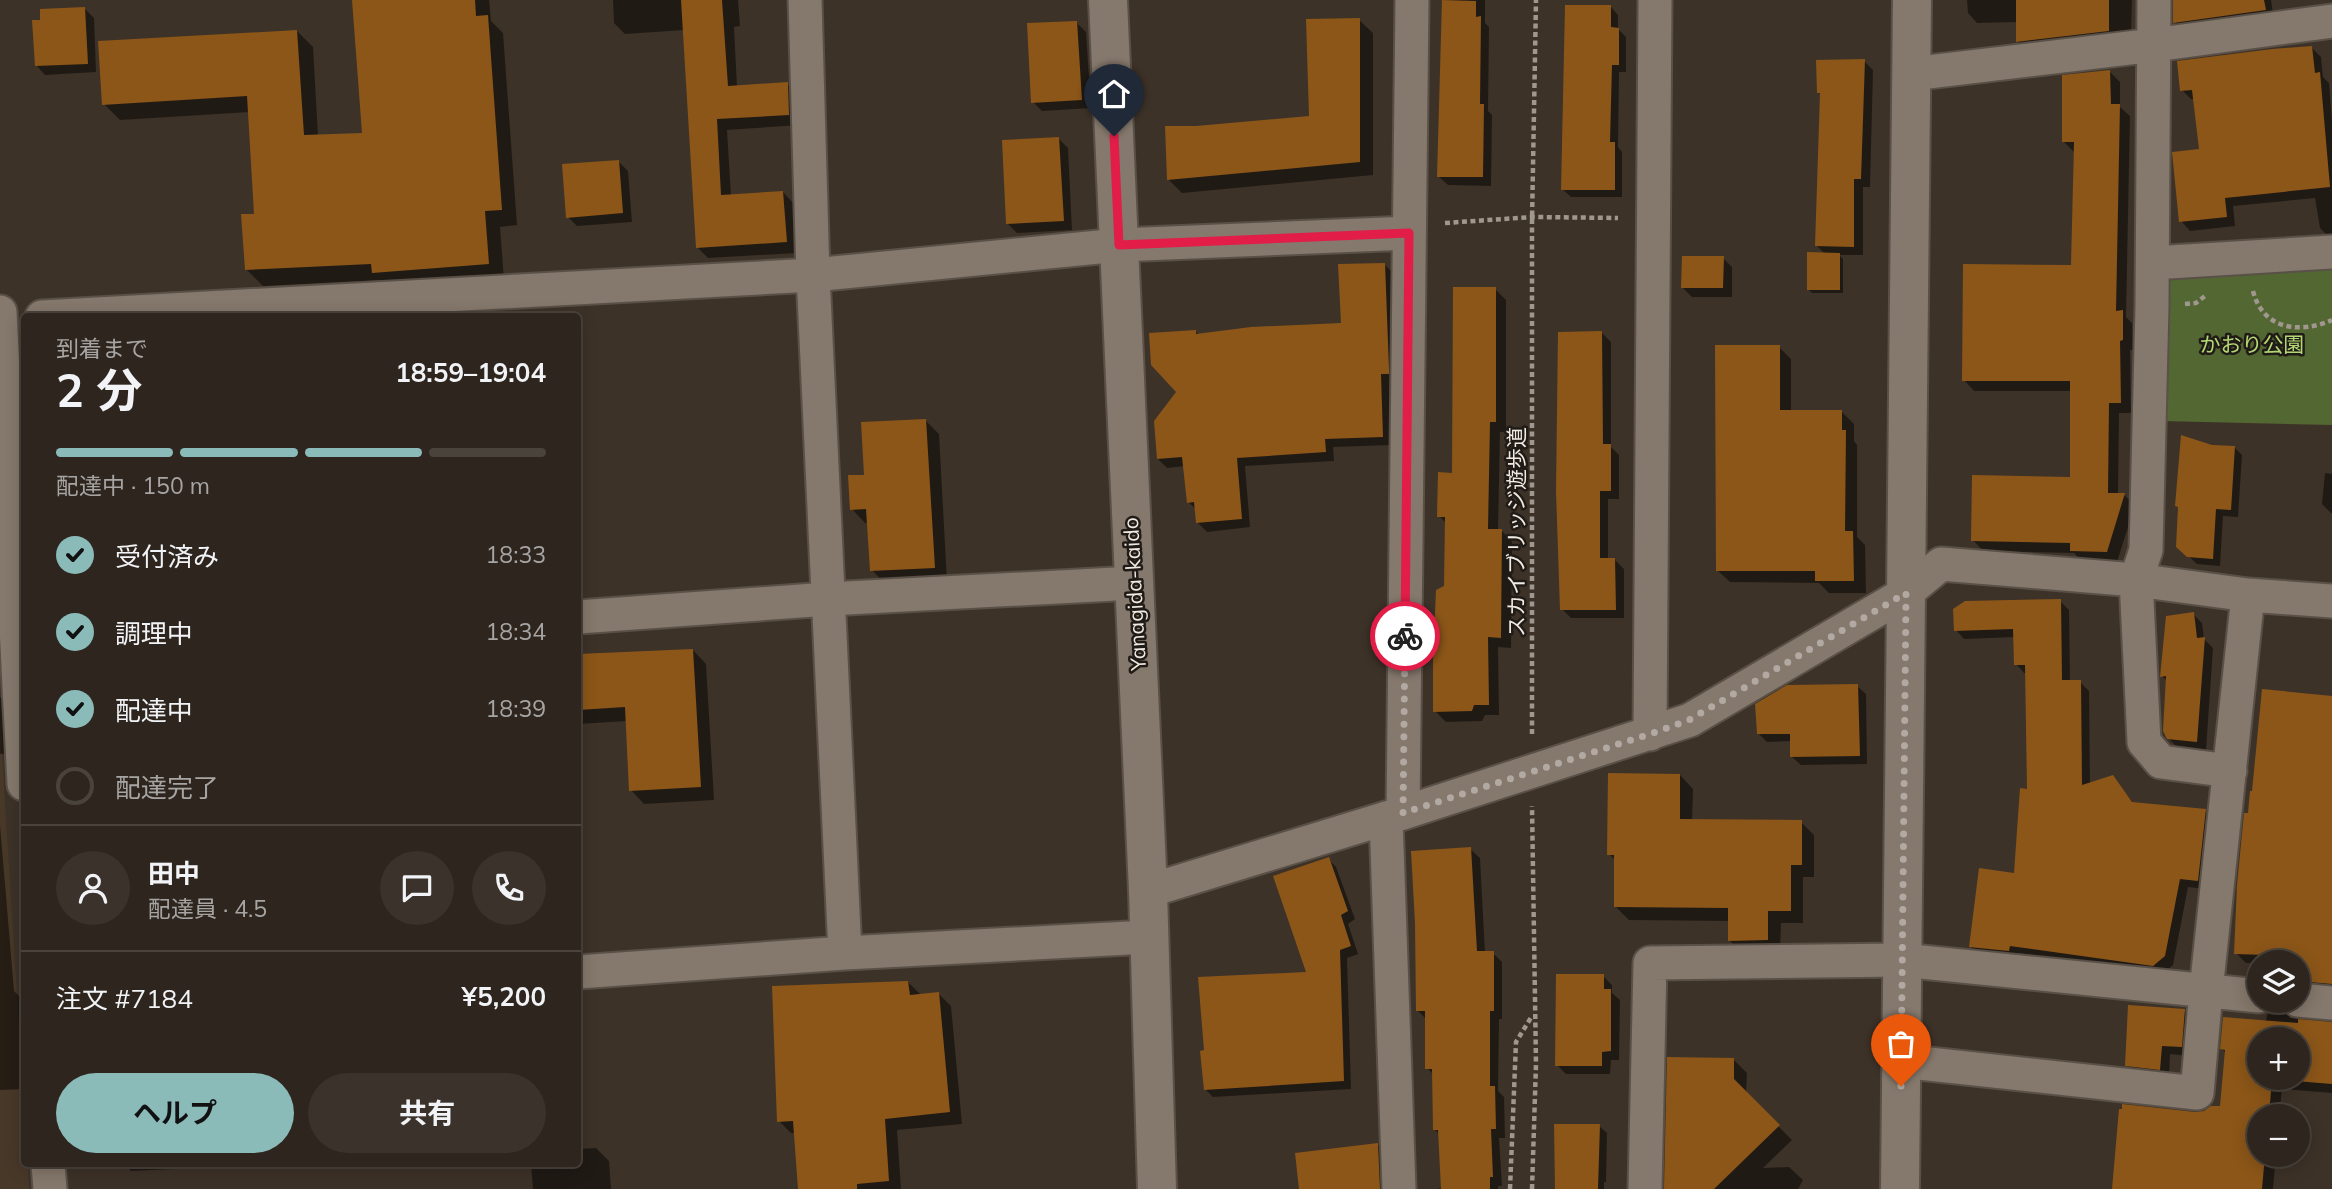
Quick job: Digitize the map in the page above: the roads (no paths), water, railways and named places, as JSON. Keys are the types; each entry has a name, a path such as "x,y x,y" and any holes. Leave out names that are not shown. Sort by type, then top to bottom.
{"street":[{"path":"805,0 813,275 845,953"},
{"name":"Yanagida-kaido","path":"1108,0 1147,891 1157,1189"},
{"path":"1399,1189 1394,816 1412,0"},
{"path":"1650,734 1655,0"},
{"path":"1900,1189 1912,0"},
{"path":"2154,0 2153,263 2146,550 2136,580 2144,742 2161,762 2230,771"},
{"path":"1911,74 2332,21"},
{"path":"115,313 813,275 1119,245 1409,230"},
{"path":"2153,263 2332,251"},
{"path":"0,312 21,658"},
{"path":"0,319 21,318"},
{"path":"1147,891 1394,816 1689,720 1906,593 1941,564 2136,580 2248,595 2332,601"},
{"path":"581,617 828,599 1134,583"},
{"path":"1901,1061 2197,1093 2248,595"},
{"path":"581,972 845,953 1147,937"},
{"path":"1645,1189 1650,962 1902,960 2247,995"},
{"path":"2310,1001 2332,1003"},
{"path":"48,1167 50,1189"}],"park label":[{"name":"かおり公園","path":"2252,344"}]}
